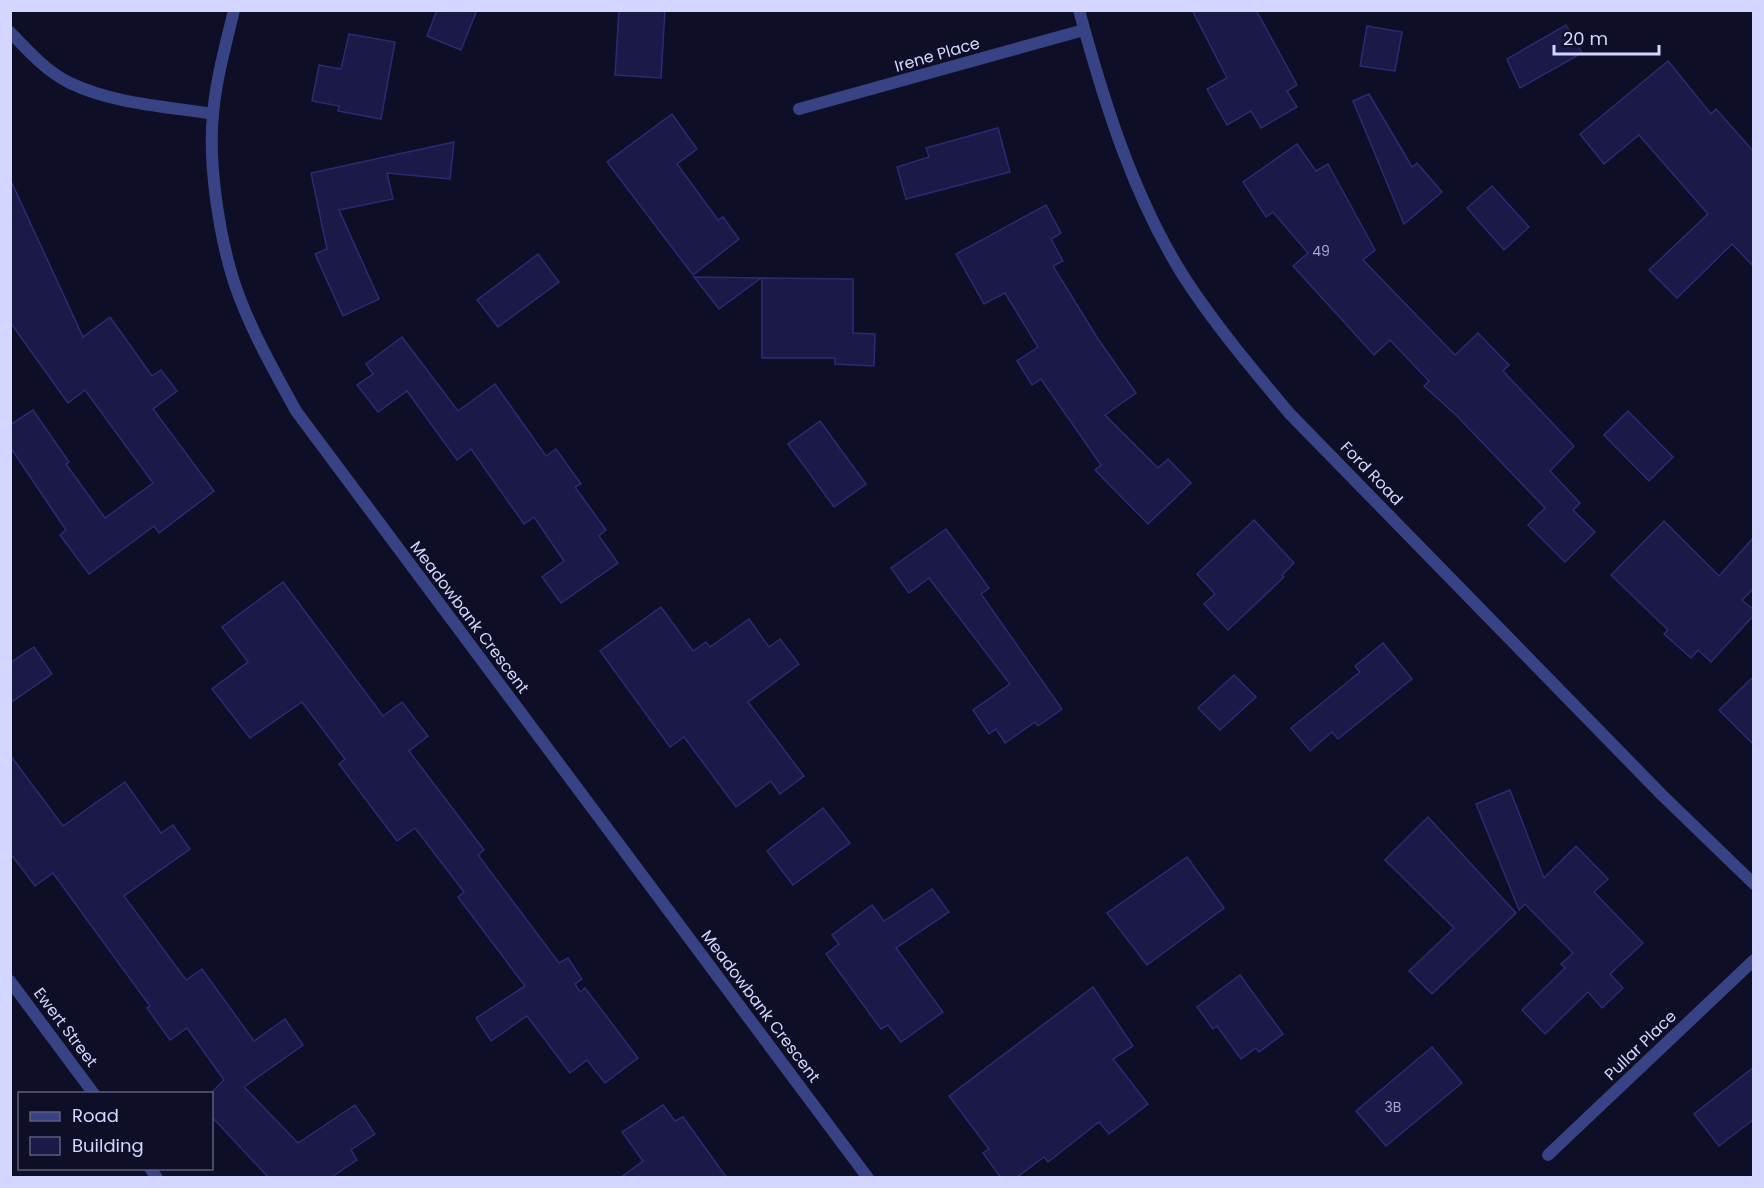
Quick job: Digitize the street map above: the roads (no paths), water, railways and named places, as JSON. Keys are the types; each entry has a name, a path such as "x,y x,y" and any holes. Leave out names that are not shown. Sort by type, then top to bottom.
{"street":[{"name":"Meadowbank Crescent","path":"234,10 213,114 212,154 219,210 234,282 263,350 296,411 868,1178"},
{"name":"Ford Road","path":"1079,10 1128,164 1184,276 1249,365 1290,414 1662,795 1754,884"},
{"name":"Irene Place","path":"799,109 1084,30"},
{"path":"10,32 39,60 68,82 108,98 213,114"},
{"name":"Pullar Place","path":"1548,1155 1754,960"},
{"name":"Ewert Street","path":"10,981 93,1092"}]}
